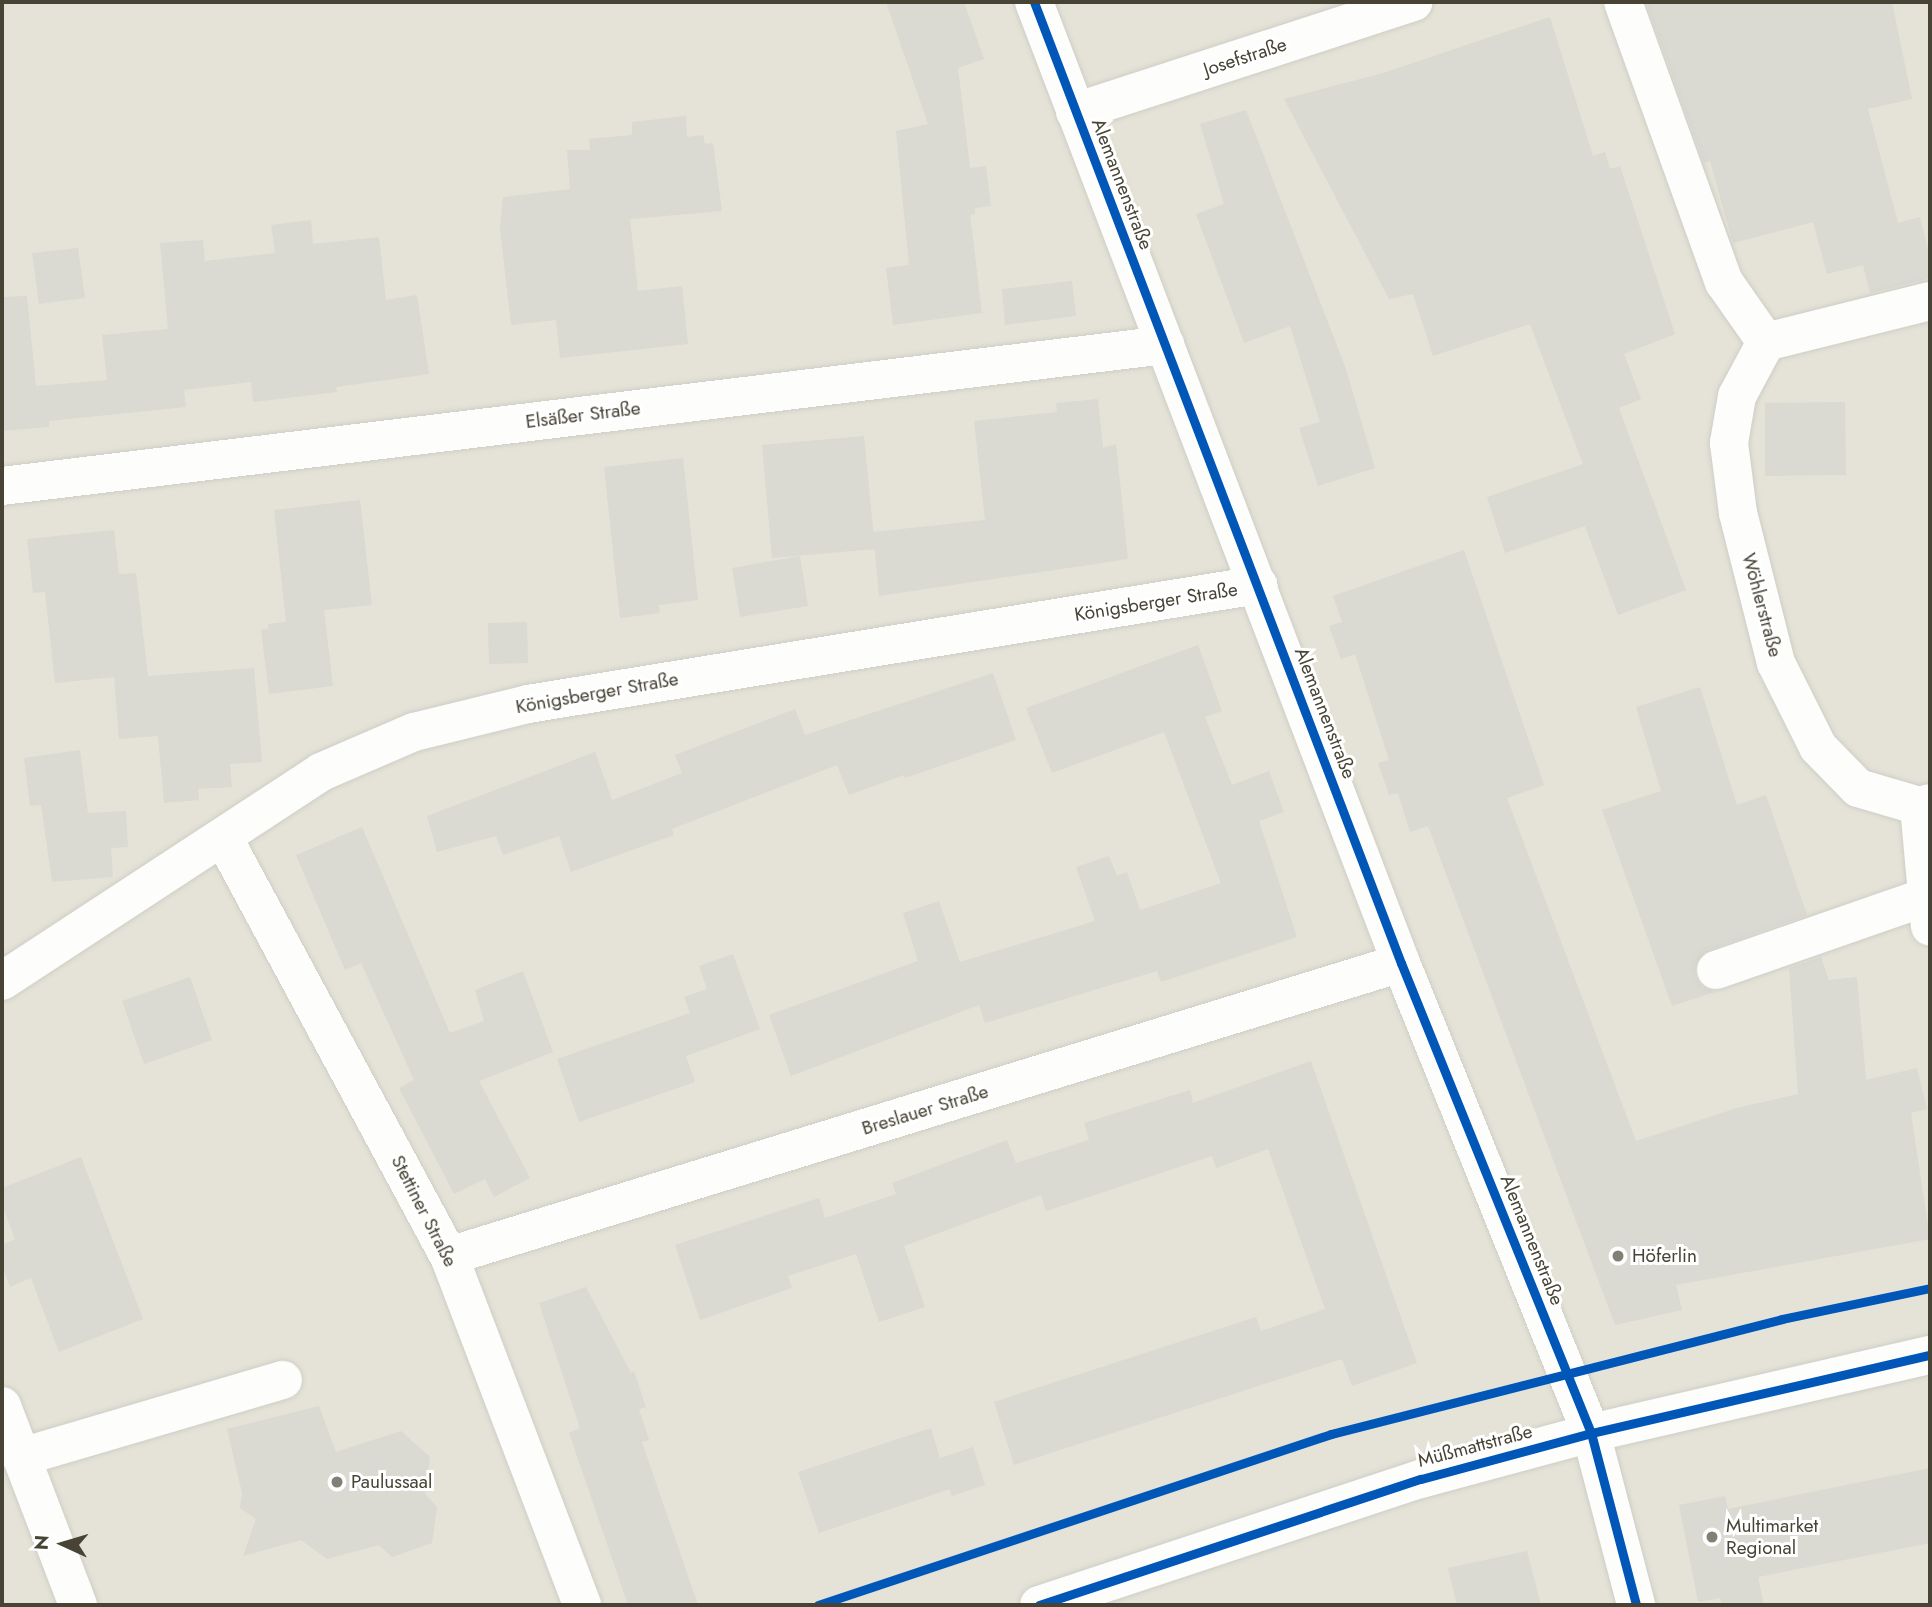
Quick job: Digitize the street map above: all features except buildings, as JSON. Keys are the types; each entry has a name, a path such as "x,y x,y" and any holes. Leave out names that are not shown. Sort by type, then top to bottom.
{"street":[{"name":"Alemannenstraße","path":"1034,2 1401,963 1591,1433 1636,1605"},
{"name":"Josefstraße","path":"1075,112 1414,2"},
{"path":"1623,2 1724,282 1766,342 1930,301"},
{"name":"Wöhlerstraße","path":"1766,342 1737,396 1728,443 1738,513 1776,663 1818,747 1858,788 1924,805 1928,912"},
{"name":"Elsäßer Straße","path":"2,486 1165,345"},
{"name":"Königsberger Straße","path":"2,981 321,772 414,732 528,704 1258,586"},
{"name":"Stettiner Straße","path":"223,837 449,1256 582,1605"},
{"path":"1716,970 1928,912"},
{"name":"Breslauer Straße","path":"449,1256 1401,963"},
{"name":"Müßmattstraße","path":"1039,1605 1421,1479 1591,1433 1930,1355"},
{"path":"22,1457 283,1380"},
{"path":"2,1406 78,1605"}],"shaded area":[{"path":"2,2 1930,2 1930,1605 2,1605"}],"cycle path":[{"path":"1034,2 1401,963 1591,1433 1636,1605"},
{"path":"818,1605 1331,1434 1782,1319 1930,1288"},
{"path":"1039,1605 1421,1479 1591,1433 1930,1355"}],"place":[{"name":"Höferlin","path":"1618,1256"},
{"name":"Paulussaal","path":"337,1482"},
{"name":"Multimarket Regional","path":"1712,1537"}]}
